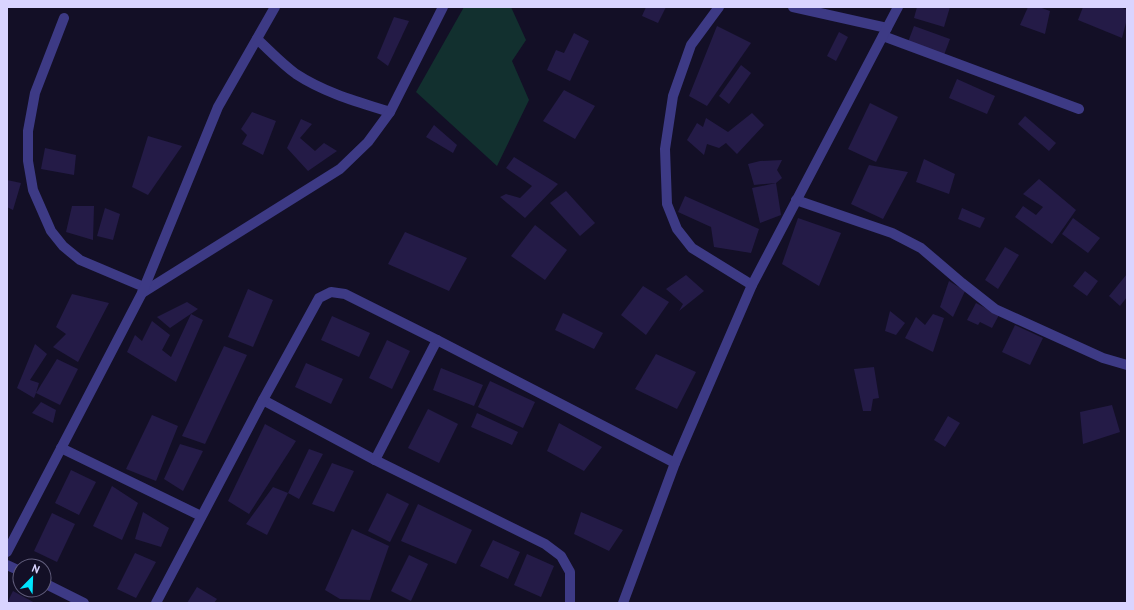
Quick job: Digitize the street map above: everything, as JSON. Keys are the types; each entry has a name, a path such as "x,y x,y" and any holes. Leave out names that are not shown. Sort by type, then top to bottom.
{"street":[{"path":"7,552 143,290 218,107 275,7"},
{"path":"143,290 340,169 368,142 390,112 443,7"},
{"path":"719,7 692,45 673,96 665,149 667,204 677,229 692,248 752,285"},
{"path":"793,7 885,32 1079,109"},
{"path":"623,603 675,462 752,285 898,7"},
{"path":"64,18 35,93 28,131 28,161 33,190 51,230 63,246 80,260 143,290"},
{"path":"257,39 295,73 316,86 343,98 390,112"},
{"path":"796,200 892,233 921,248 962,284 995,309 1102,358 1127,365"},
{"path":"156,603 263,400 320,298 331,292 345,294 675,462"},
{"path":"375,460 437,340"},
{"path":"263,400 375,460 545,544 561,556 570,572 570,603"},
{"path":"61,448 201,516"},
{"path":"52,587 84,603"}],"green space":[{"path":"464,7 511,7 526,40 512,61 529,100 497,166 416,92"}],"building":[{"path":"646,7 666,7 658,23 642,16"},
{"path":"917,7 950,7 944,27 914,18"},
{"path":"1028,7 1039,7 1050,11 1045,34 1020,25"},
{"path":"1083,7 1120,7 1127,10 1127,19 1122,38 1078,20"},
{"path":"394,17 409,21 388,66 377,58"},
{"path":"717,26 751,43 707,106 689,96"},
{"path":"914,26 950,39 944,55 908,42"},
{"path":"839,32 848,37 836,61 827,56"},
{"path":"574,33 589,41 570,81 547,70 556,50 564,53"},
{"path":"741,65 751,73 729,104 719,96"},
{"path":"957,79 995,96 987,114 949,98"},
{"path":"564,90 595,106 575,139 543,121"},
{"path":"870,103 898,117 876,162 848,149"},
{"path":"252,112 276,121 263,155 242,144 247,135 241,129"},
{"path":"752,113 764,125 737,154 726,143 719,148 707,144 704,155 687,140 697,123 703,127 706,118 728,132"},
{"path":"1025,116 1056,143 1049,151 1018,124"},
{"path":"301,119 312,124 300,138 315,151 324,143 337,151 308,171 287,148"},
{"path":"434,125 457,145 453,153 426,137"},
{"path":"148,136 182,146 148,195 132,187"},
{"path":"45,148 76,155 74,175 41,169"},
{"path":"514,157 558,184 525,218 500,197 506,194 520,198 532,186 506,168"},
{"path":"924,159 955,174 949,194 916,182"},
{"path":"782,160 777,170 782,178 776,183 754,185 748,164 760,161"},
{"path":"869,165 908,172 883,219 851,204"},
{"path":"1039,179 1076,210 1052,244 1015,217 1023,206 1036,215 1043,207 1023,194"},
{"path":"7,180 21,183 13,210 7,207"},
{"path":"776,183 781,215 760,223 752,188"},
{"path":"566,191 595,223 580,236 550,203"},
{"path":"685,196 759,229 751,253 714,247 711,227 678,212"},
{"path":"72,206 94,206 93,240 66,232"},
{"path":"105,208 120,214 113,240 97,236"},
{"path":"962,208 985,218 980,228 958,219"},
{"path":"798,218 841,233 819,286 782,264"},
{"path":"1073,218 1100,238 1088,253 1062,234"},
{"path":"535,225 567,250 545,280 511,256"},
{"path":"405,232 467,258 449,291 388,264"},
{"path":"1005,247 1019,255 998,289 985,280"},
{"path":"1085,271 1098,281 1087,296 1073,286"},
{"path":"1127,274 1127,297 1120,306 1109,296"},
{"path":"686,275 704,291 679,311 683,304 666,289"},
{"path":"949,281 965,291 953,317 940,307"},
{"path":"643,286 669,302 646,335 621,315"},
{"path":"248,289 273,300 253,347 228,337"},
{"path":"72,294 109,303 78,362 53,347 66,334 56,327"},
{"path":"187,302 198,309 170,328 157,317"},
{"path":"976,303 999,315 992,328 980,322 978,325 967,320"},
{"path":"890,311 905,323 896,335 885,331"},
{"path":"563,313 603,333 594,349 555,330"},
{"path":"191,314 203,320 176,382 127,352 135,335 142,341 152,321 170,335 162,350 171,357"},
{"path":"933,314 944,318 933,352 905,338 916,317 925,325"},
{"path":"332,316 370,333 359,357 321,340"},
{"path":"1015,325 1043,338 1030,365 1002,352"},
{"path":"387,340 410,351 392,389 369,378"},
{"path":"35,344 47,354 30,380 39,383 34,398 17,388"},
{"path":"224,346 247,355 205,444 182,436"},
{"path":"656,354 696,372 677,409 635,389"},
{"path":"57,359 78,369 60,405 36,393"},
{"path":"306,363 343,379 331,404 295,387"},
{"path":"874,367 879,398 873,399 871,411 863,411 854,369"},
{"path":"441,368 483,385 474,406 433,390"},
{"path":"490,381 535,402 523,428 478,407"},
{"path":"41,402 56,410 53,423 32,413"},
{"path":"1112,405 1120,432 1083,444 1080,412"},
{"path":"428,409 458,424 439,463 408,448"},
{"path":"477,413 518,432 512,445 471,427"},
{"path":"152,415 178,426 156,481 126,469"},
{"path":"948,416 960,423 945,447 934,440"},
{"path":"559,423 602,447 584,471 547,451"},
{"path":"265,424 296,441 249,514 228,501"},
{"path":"180,444 203,451 183,491 164,479"},
{"path":"309,449 323,454 299,499 288,493"},
{"path":"332,463 354,471 334,512 312,504"},
{"path":"71,470 96,482 79,515 55,503"},
{"path":"112,486 138,503 122,540 93,526"},
{"path":"273,487 288,493 267,535 246,524"},
{"path":"387,493 409,504 390,542 368,531"},
{"path":"418,504 472,530 456,564 401,541"},
{"path":"143,512 169,528 161,547 135,539"},
{"path":"581,512 623,530 609,551 574,534"},
{"path":"52,513 75,524 57,562 52,560 52,558 49,558 34,551"},
{"path":"352,529 389,546 370,600 340,599 325,590"},
{"path":"493,540 520,552 508,579 480,566"},
{"path":"135,553 156,562 136,598 117,589"},
{"path":"527,554 554,566 541,597 514,585"},
{"path":"409,555 428,564 411,601 391,591"},
{"path":"197,587 217,599 214,603 187,603"},
{"path":"12,593 12,598 26,598 35,603 7,603"}]}
